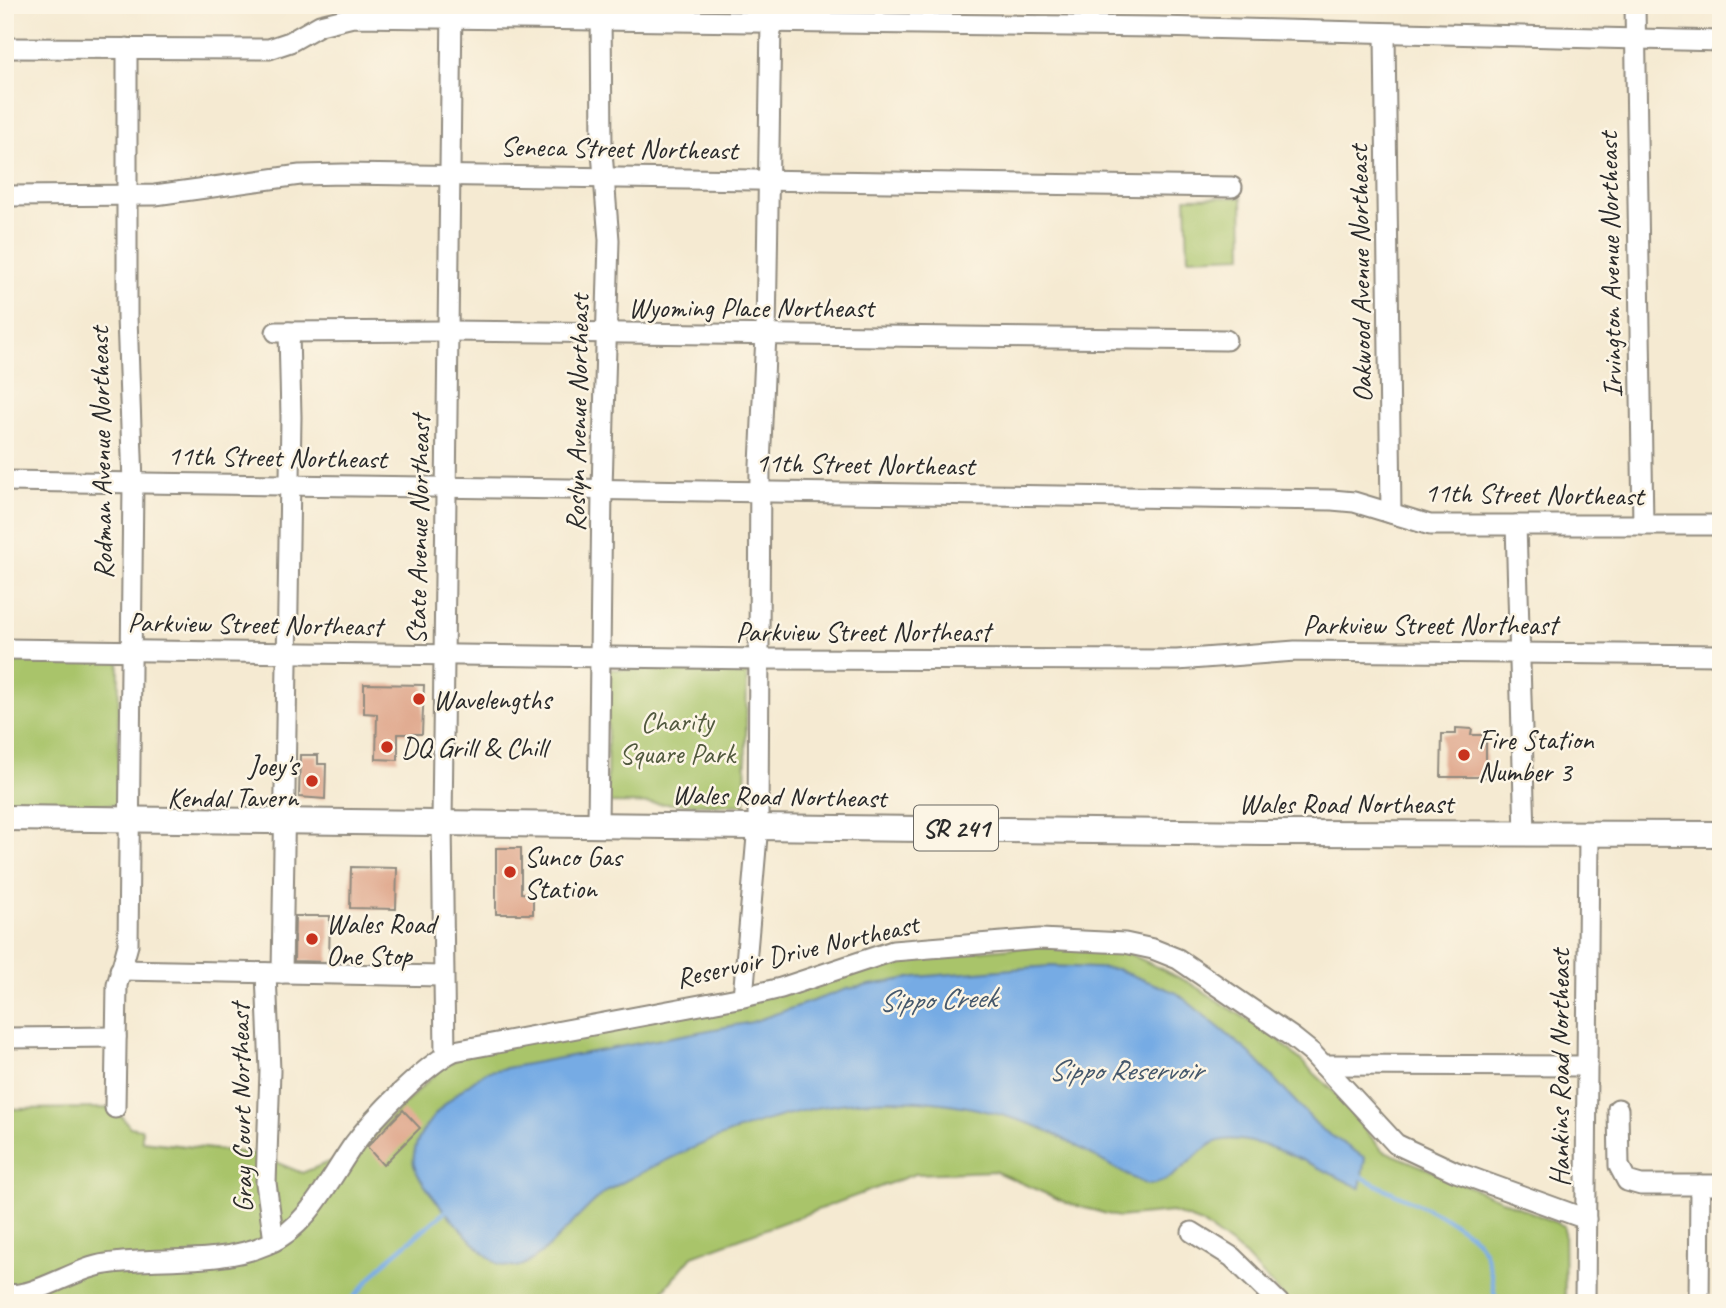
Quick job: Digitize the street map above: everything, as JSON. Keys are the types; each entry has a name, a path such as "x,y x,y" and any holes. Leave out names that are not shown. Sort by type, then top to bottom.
{"main road":[{"name":"Wales Road Northeast","path":"5,818 1721,834"}],"street":[{"name":"Irvington Avenue Northeast","path":"1635,5 1643,525"},
{"path":"5,48 269,49 290,42 330,21 353,17 452,12 601,13 771,22 1158,27 1385,35 1721,41"},
{"name":"State Avenue Northeast","path":"445,1055 442,822 452,12"},
{"name":"Roslyn Avenue Northeast","path":"598,823 602,489 609,240 601,13"},
{"path":"743,997 758,825 760,491 770,178 771,22"},
{"name":"Oakwood Avenue Northeast","path":"1385,35 1391,513"},
{"name":"Rodman Avenue Northeast","path":"116,1108 120,970 128,945 133,483 126,196 127,48"},
{"name":"Seneca Street Northeast","path":"5,196 126,196 300,175 450,173 1232,187"},
{"name":"Wyoming Place Northeast","path":"282,332 449,331 1226,340"},
{"name":"Gray Court Northeast","path":"274,1241 266,1184 274,973 286,821 290,485 282,332"},
{"name":"11th Street Northeast","path":"5,481 1332,500 1354,502 1430,524 1721,525"},
{"path":"1516,525 1525,834"},
{"name":"Parkview Street Northeast","path":"5,649 758,659 1177,660 1295,652 1721,655"},
{"name":"Hankins Road Northeast","path":"1585,1303 1589,834"},
{"name":"Reservoir Drive Northeast","path":"274,1241 293,1227 313,1204 372,1122 445,1055 470,1047 743,997 781,988 893,951 1028,939 1125,943 1153,948 1178,960 1292,1037 1323,1065 1396,1144 1456,1172 1586,1219"},
{"path":"120,970 442,976"},
{"path":"5,1038 116,1037"},
{"path":"1323,1065 1587,1066"},
{"path":"1618,1109 1619,1166 1625,1179 1641,1185 1721,1185"},
{"path":"1699,1303 1700,1185"},
{"path":"1192,1232 1232,1257 1279,1303"},
{"path":"5,1294 23,1294 94,1266 230,1255 274,1241"}],"green space":[{"path":"1242,197 1243,256 1188,258 1186,198"},
{"path":"5,659 119,660 118,805 5,803"},
{"name":"Charity Square Park","path":"608,669 747,671 745,805 607,803"},
{"path":"1034,946 1118,948 1188,982 1277,1038 1332,1090 1382,1150 1564,1226 1565,1303 1289,1303 1241,1252 1201,1223 1172,1212 1118,1217 1067,1203 994,1171 915,1174 692,1256 653,1303 5,1303 5,1109 115,1108 130,1127 142,1129 142,1141 256,1154 302,1173 355,1152 437,1072 460,1057 887,959"}],"water":[{"name":"Sippo Reservoir","path":"1050,966 1117,969 1177,993 1250,1053 1320,1128 1365,1158 1360,1188 1307,1162 1243,1140 1225,1140 1210,1145 1166,1179 1148,1185 1036,1126 979,1109 924,1101 871,1101 818,1108 767,1120 664,1161 601,1195 538,1256 526,1264 512,1267 497,1263 475,1244 426,1187 414,1165 415,1149 426,1126 454,1096 485,1072 752,1022 847,989 916,977"}],"building":[{"path":"364,684 424,685 422,734 398,734 398,760 376,759 377,714 364,713"},
{"path":"1456,728 1472,729 1471,735 1486,735 1486,777 1441,777 1442,734 1456,734"},
{"name":"Joey's Kendal Tavern","path":"300,755 318,755 318,764 326,764 325,799 299,797"},
{"path":"496,848 521,848 521,893 533,894 533,914 496,914"},
{"path":"351,867 397,868 396,909 350,908"},
{"name":"Wales Road One Stop","path":"295,916 330,916 329,962 294,961"},
{"path":"403,1110 420,1128 383,1165 367,1147"}],"waterway":[{"name":"Sippo Creek","path":"1357,1174 1451,1221 1477,1241 1488,1262 1496,1303"},
{"name":"Sippo Creek","path":"349,1303 386,1261 447,1210"}],"place":[{"name":"Wavelengths","path":"419,699"},
{"name":"DQ Grill & Chill","path":"387,747"},
{"name":"Fire Station Number 3","path":"1464,755"},
{"name":"Joey's Kendal Tavern","path":"312,781"},
{"name":"Sunco Gas Station","path":"510,872"},
{"name":"Wales Road One Stop","path":"312,939"}]}
